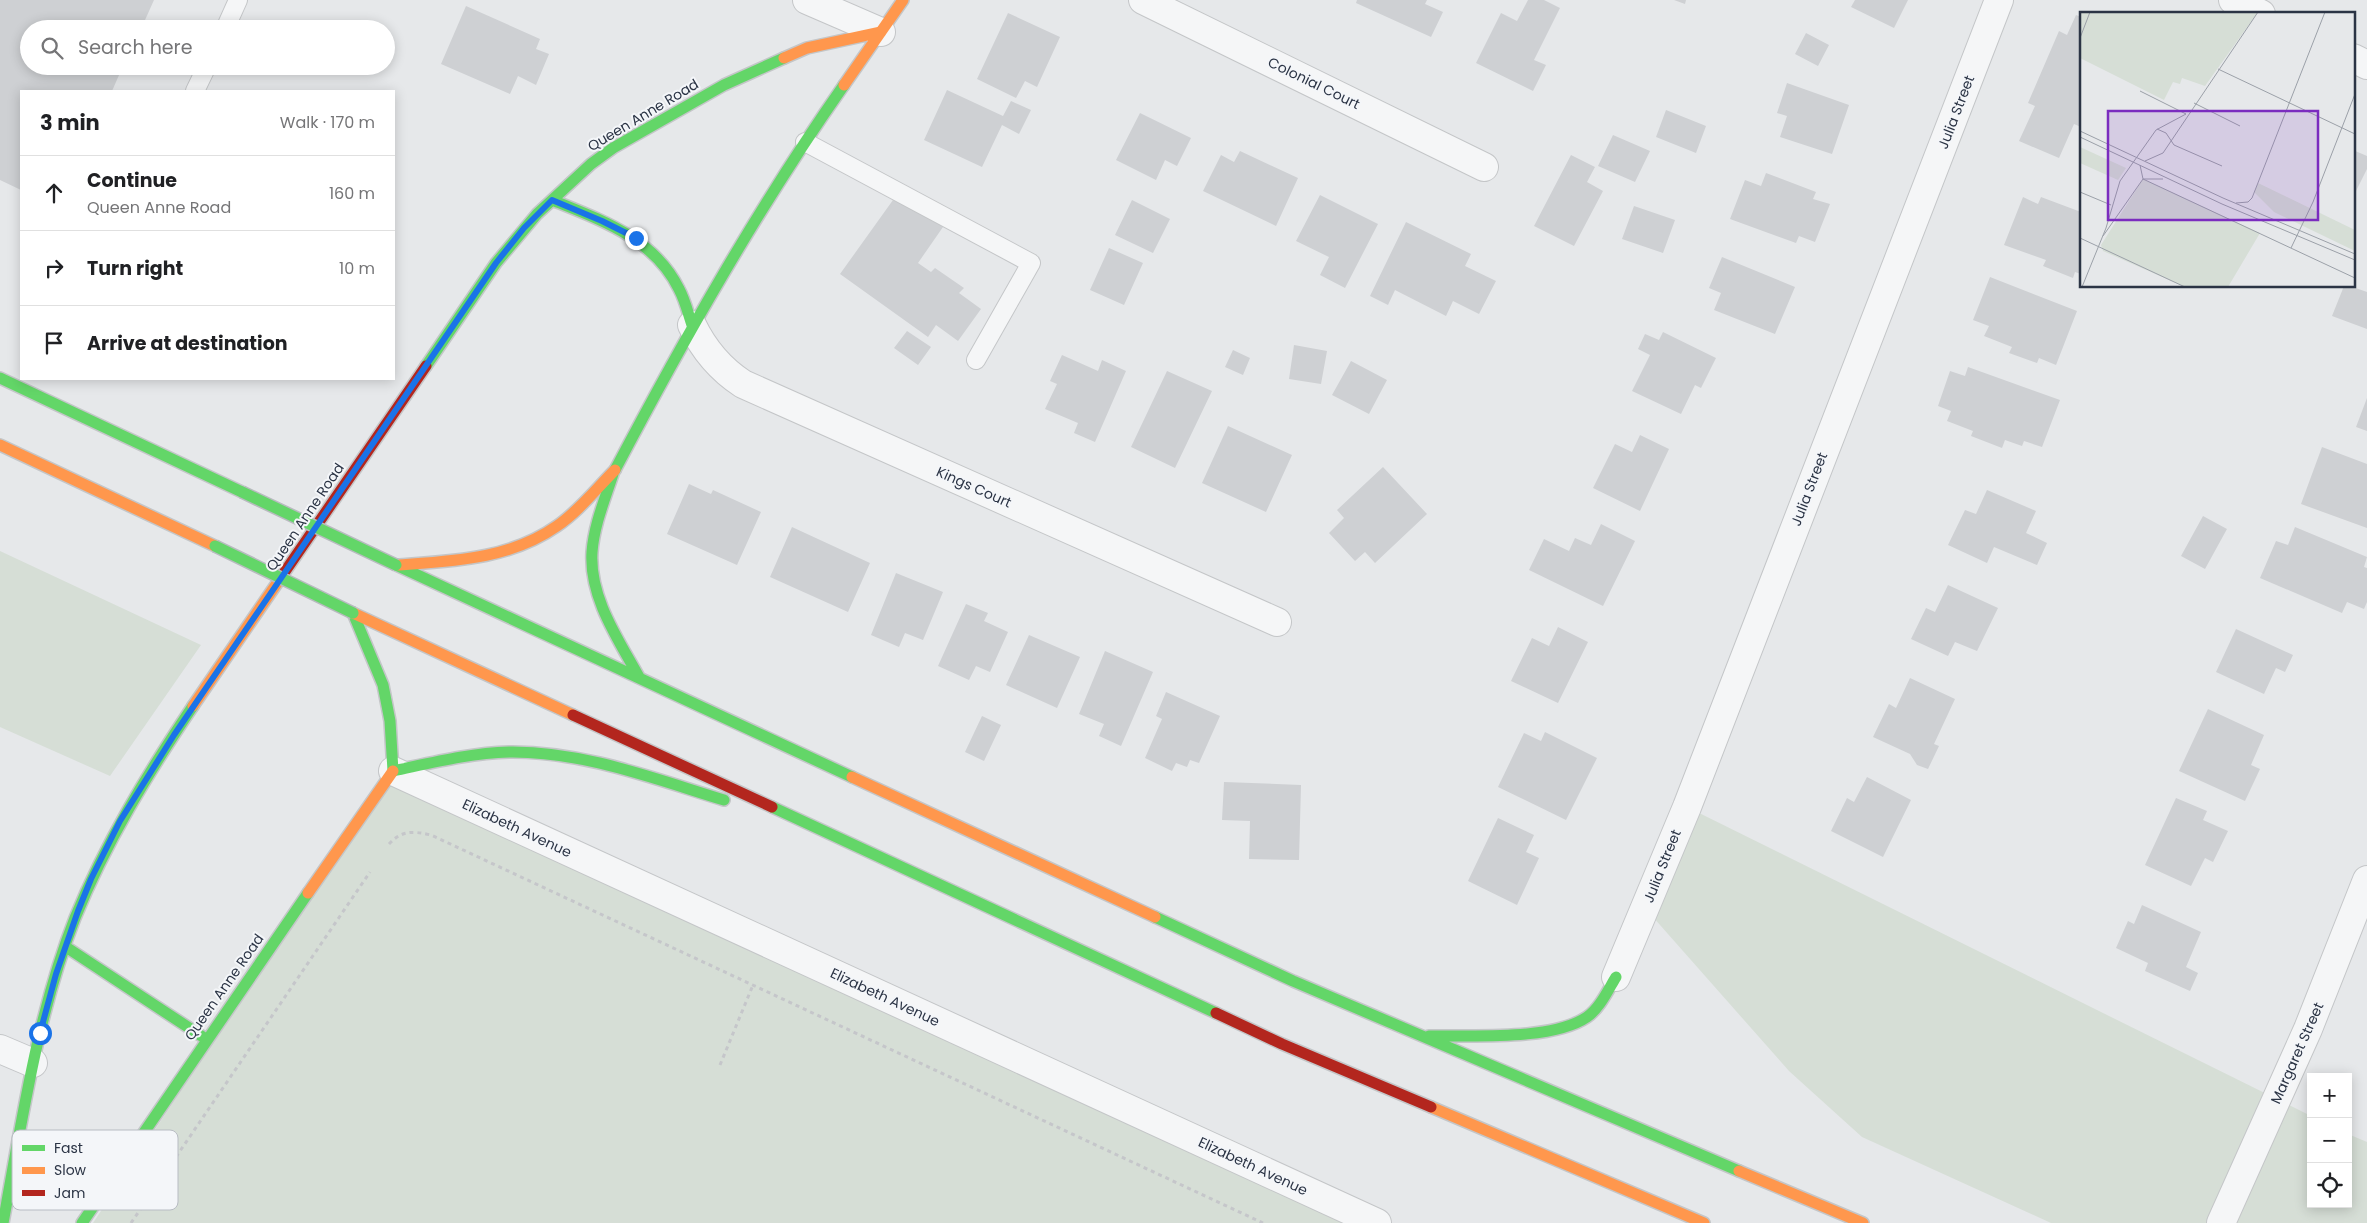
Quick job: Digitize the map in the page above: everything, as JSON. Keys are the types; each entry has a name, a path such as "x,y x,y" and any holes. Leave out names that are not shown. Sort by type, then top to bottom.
{"main road":[{"path":"639,677 608,619 595,582 592,562 597,525 614,470 692,325 733,254 806,142 903,0"},
{"name":"Queen Anne Road","path":"20,1130 46,1006 91,879 120,821 154,765 496,263 524,228 552,200 590,164 613,148 724,85 806,48 881,32"},
{"path":"552,200 620,229 652,249 678,286 692,325"},
{"path":"0,378 396,565 1152,917 1420,1036 1863,1223"},
{"path":"0,445 353,613 1282,1044 1704,1223"},
{"path":"396,565 479,559 522,546 557,526 614,470"},
{"path":"353,613 384,685 390,721 393,771 484,754 509,752 556,756 602,765 804,822"},
{"name":"Queen Anne Road","path":"145,1130 393,771"},
{"path":"66,947 206,1039"},
{"path":"1420,1036 1555,1031 1585,1019 1597,1009 1616,977"},
{"name":"Queen Anne Road","path":"3,1223 12,1175"},
{"name":"Queen Anne Road","path":"82,1223 91,1210"}],"street":[{"path":"808,0 881,32"},
{"name":"Colonial Court","path":"1143,0 1484,166"},
{"name":"Julia Street","path":"1616,977 1687,806 1999,0"},
{"path":"2233,0 2257,12"},
{"path":"2354,58 2367,65"},
{"name":"Kings Court","path":"692,325 709,354 730,376 743,384 1277,622"},
{"name":"Elizabeth Avenue","path":"393,771 1377,1223"},
{"name":"Margaret Street","path":"2221,1223 2308,1029 2367,880"},
{"path":"0,1049 33,1063"}],"lane":[{"path":"229,20 238,0"},
{"path":"195,90 203,75"},
{"path":"806,142 1031,264 976,360"}],"path":[{"path":"383,852 396,836 406,832 416,831 432,835 1262,1223"},
{"path":"178,1154 372,868"},
{"path":"720,1065 753,985"},
{"path":"131,1223 140,1210"}],"shaded area":[{"path":"0,551 201,645 110,776 0,727"},
{"path":"393,771 1377,1223 93,1223 102,1210 178,1210 178,1130 155,1130"},
{"path":"1687,807 2307,1114 2307,1208 2352,1208 2352,1136 2367,1142 2367,1223 2051,1223 1862,1137 1789,1071 1645,908"}],"building":[{"path":"0,0 154,0 145,20 20,20 20,75 119,75 112,90 20,90 20,190 0,180"},
{"path":"1357,0 1427,0 1425,4 1443,12 1431,37 1356,3"},
{"path":"1528,0 1544,0 1560,8 1534,60 1546,65 1533,91 1476,63 1501,13 1517,21"},
{"path":"1674,0 1686,0 1685,4"},
{"path":"1855,0 1908,0 1894,28 1851,7"},
{"path":"466,6 540,39 536,49 549,54 536,85 518,76 510,94 441,64"},
{"path":"1008,13 1060,37 1037,87 1025,81 1016,98 977,79"},
{"path":"2076,15 2080,17 2080,127 2074,124 2059,158 2019,141 2035,106 2028,103 2059,31 2067,35"},
{"path":"1806,33 1829,45 1818,66 1795,54"},
{"path":"1787,83 1849,105 1832,154 1780,137 1787,116 1777,113"},
{"path":"947,90 1003,116 1011,101 1031,110 1019,134 1002,125 982,167 924,140"},
{"path":"1666,110 1706,126 1696,153 1656,137"},
{"path":"1140,113 1191,138 1177,166 1165,160 1156,180 1116,160"},
{"path":"1613,135 1650,151 1635,182 1598,166"},
{"path":"2354,150 2367,156 2367,169 2354,195"},
{"path":"1240,151 1298,178 1276,226 1203,191 1221,155 1234,162"},
{"path":"1571,155 1595,167 1587,182 1603,191 1574,246 1534,226"},
{"path":"1766,173 1816,192 1813,199 1830,204 1815,242 1799,236 1796,243 1730,219 1745,180 1761,186"},
{"path":"1320,195 1378,224 1345,288 1320,275 1329,257 1296,241"},
{"path":"901,197 943,227 918,263 931,272 935,268 964,288 959,293 981,309 958,341 936,325 928,337 840,274 893,200 897,202"},
{"path":"2023,197 2038,204 2041,197 2080,212 2080,274 2075,272 2073,278 2043,266 2046,260 2004,245"},
{"path":"1132,200 1170,219 1153,253 1115,235"},
{"path":"1634,206 1675,220 1663,253 1622,239"},
{"path":"1406,222 1471,254 1465,266 1496,281 1479,314 1453,301 1446,316 1395,290 1388,305 1370,296"},
{"path":"1109,248 1143,263 1124,305 1090,290"},
{"path":"1722,257 1795,287 1775,334 1714,310 1721,293 1709,288"},
{"path":"1990,277 2077,311 2056,365 2039,358 2037,363 2009,353 2012,347 1984,336 1989,326 1973,320"},
{"path":"2354,287 2367,292 2367,329 2332,316 2343,288"},
{"path":"907,331 931,347 918,365 894,348"},
{"path":"1663,332 1716,358 1701,388 1695,385 1681,414 1632,391 1650,355 1638,349 1645,334 1659,340"},
{"path":"1294,345 1327,351 1321,384 1289,379"},
{"path":"1233,350 1250,358 1243,375 1225,367"},
{"path":"1062,355 1098,371 1102,360 1126,371 1095,442 1074,433 1078,423 1045,409 1057,384 1050,381"},
{"path":"1351,361 1387,380 1369,414 1332,395"},
{"path":"1968,367 2060,400 2042,447 2024,441 2022,446 2005,440 2002,448 1971,436 1973,431 1947,421 1951,411 1938,406 1950,371 1965,376"},
{"path":"1167,371 1212,391 1175,468 1131,447"},
{"path":"2367,398 2367,431 2356,427"},
{"path":"1228,426 1292,455 1266,512 1202,483"},
{"path":"1640,435 1669,449 1640,511 1593,488 1615,444 1632,452"},
{"path":"2322,447 2367,464 2367,528 2301,504"},
{"path":"1383,467 1427,514 1375,563 1365,552 1355,561 1329,533 1344,518 1337,510"},
{"path":"689,484 711,494 713,490 761,512 737,565 667,534"},
{"path":"1987,490 2036,511 2026,533 2047,543 2037,565 1994,547 1987,563 1948,545 1965,510 1976,514"},
{"path":"2203,516 2227,529 2205,569 2181,556"},
{"path":"1601,524 1635,541 1603,606 1529,570 1544,539 1569,551 1575,538 1591,545"},
{"path":"792,527 870,563 848,612 770,577"},
{"path":"2295,527 2367,557 2364,567 2367,568 2367,602 2364,609 2347,602 2342,613 2260,578 2276,541 2288,545"},
{"path":"896,573 943,592 923,640 905,633 899,647 871,635"},
{"path":"1948,585 1998,608 1977,651 1955,642 1948,656 1911,639 1926,608 1935,612"},
{"path":"966,604 988,613 984,621 1008,632 990,672 976,666 969,680 938,666"},
{"path":"1558,627 1588,642 1558,703 1511,681 1532,638 1549,646"},
{"path":"2236,629 2293,655 2285,672 2276,668 2264,694 2216,672"},
{"path":"1029,635 1080,657 1057,708 1006,685"},
{"path":"1105,651 1153,672 1121,746 1099,736 1104,724 1079,714"},
{"path":"1910,678 1955,699 1934,744 1939,746 1928,769 1917,765 1910,754 1873,737 1889,704 1896,708"},
{"path":"1166,692 1220,716 1199,763 1190,760 1187,767 1176,763 1172,771 1145,758 1162,719 1156,716"},
{"path":"2208,709 2264,735 2251,765 2260,769 2245,801 2179,771"},
{"path":"982,716 1001,725 984,761 965,752"},
{"path":"1545,732 1597,758 1566,820 1498,787 1524,733 1541,741"},
{"path":"1867,777 1911,800 1883,857 1831,831 1847,798 1854,802"},
{"path":"1224,782 1301,785 1299,860 1249,859 1250,821 1222,820"},
{"path":"2176,798 2207,811 2203,820 2228,831 2213,862 2205,858 2191,886 2145,865"},
{"path":"1498,818 1534,835 1526,852 1539,858 1517,905 1468,881"},
{"path":"2142,905 2201,932 2186,967 2198,973 2190,991 2145,971 2148,963 2116,948 2128,921 2134,924"}],"traffic: fast":[{"path":"426,366 496,263 537,214 591,164 613,148 724,85 784,58"},
{"path":"615,470 668,371 752,226 812,131 844,85"},
{"path":"552,200 589,215 624,233 656,256 679,289 692,325"},
{"path":"0,378 242,492"},
{"path":"613,474 595,532 592,569 595,585 606,617 639,677"},
{"path":"242,492 396,565"},
{"path":"215,546 353,613"},
{"path":"396,565 852,777"},
{"path":"353,613 383,685 390,721 393,771 480,754 537,753 591,761 645,775 724,800"},
{"path":"20,1130 50,992 75,918 114,835 160,757 193,706"},
{"path":"772,807 1216,1013"},
{"path":"146,1130 308,893"},
{"path":"1155,917 1293,981 1739,1171"},
{"path":"66,947 206,1039"},
{"path":"1429,1036 1511,1035 1553,1030 1572,1025 1587,1017 1596,1009 1616,977"},
{"path":"3,1223 12,1173"},
{"path":"82,1223 91,1210"}],"traffic: slow":[{"path":"844,85 903,0"},
{"path":"784,58 807,48 881,32"},
{"path":"0,445 215,546"},
{"path":"399,565 461,560 501,552 539,537 557,526 580,507 615,470"},
{"path":"193,706 284,573"},
{"path":"353,613 573,715"},
{"path":"308,893 393,771"},
{"path":"852,777 1155,917"},
{"path":"1431,1107 1704,1223"},
{"path":"1739,1171 1863,1223"}],"traffic: jam":[{"path":"284,573 426,366"},
{"path":"573,715 772,807"},
{"path":"1216,1013 1282,1044 1431,1107"}],"route":[{"path":"40,1033 46,1006 78,911 91,879 137,792 496,263 524,228 552,200 620,229 636,238"}]}
